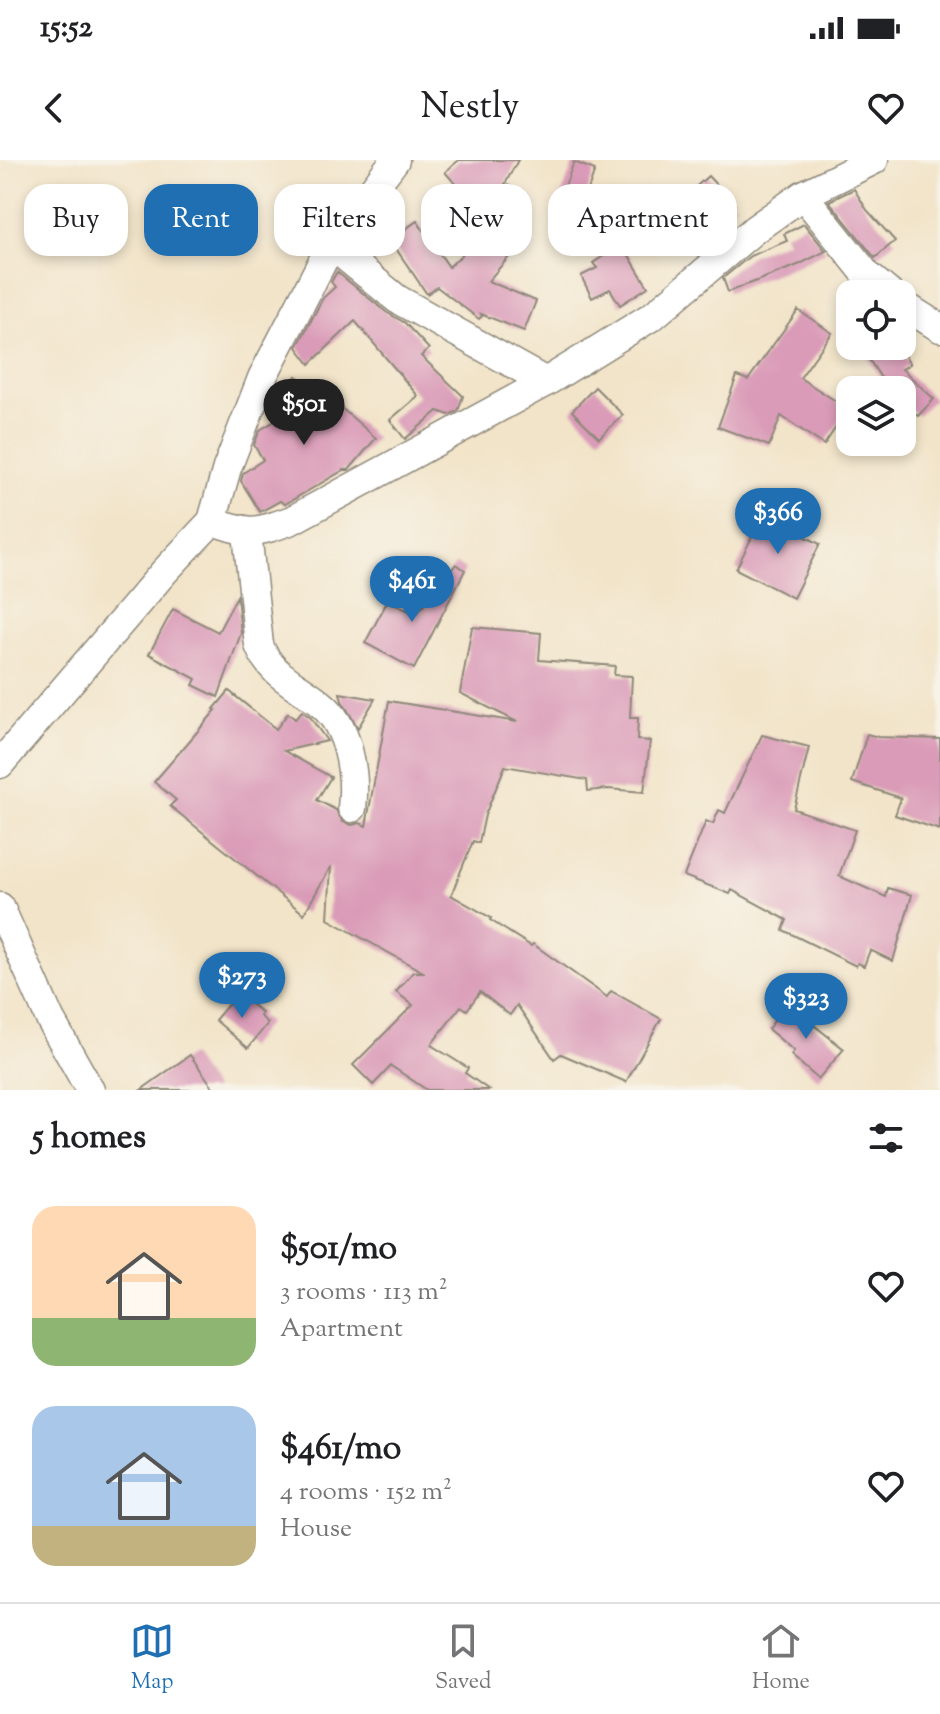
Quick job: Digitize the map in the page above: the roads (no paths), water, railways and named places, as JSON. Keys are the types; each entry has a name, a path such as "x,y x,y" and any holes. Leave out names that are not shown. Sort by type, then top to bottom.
{"street":[{"path":"377,184 395,160"},
{"path":"212,521 247,533 258,533 292,520 546,382 654,315 755,229 803,195 870,161"},
{"path":"803,195 873,280"},
{"path":"0,764 164,572 212,521 227,468 262,378 325,256"},
{"path":"344,256 397,299 546,382"},
{"path":"916,313 940,328"},
{"path":"247,533 259,645 265,660 289,683 324,705 335,721 353,769 355,788 352,808"},
{"path":"0,907 50,1019 90,1090"}]}
